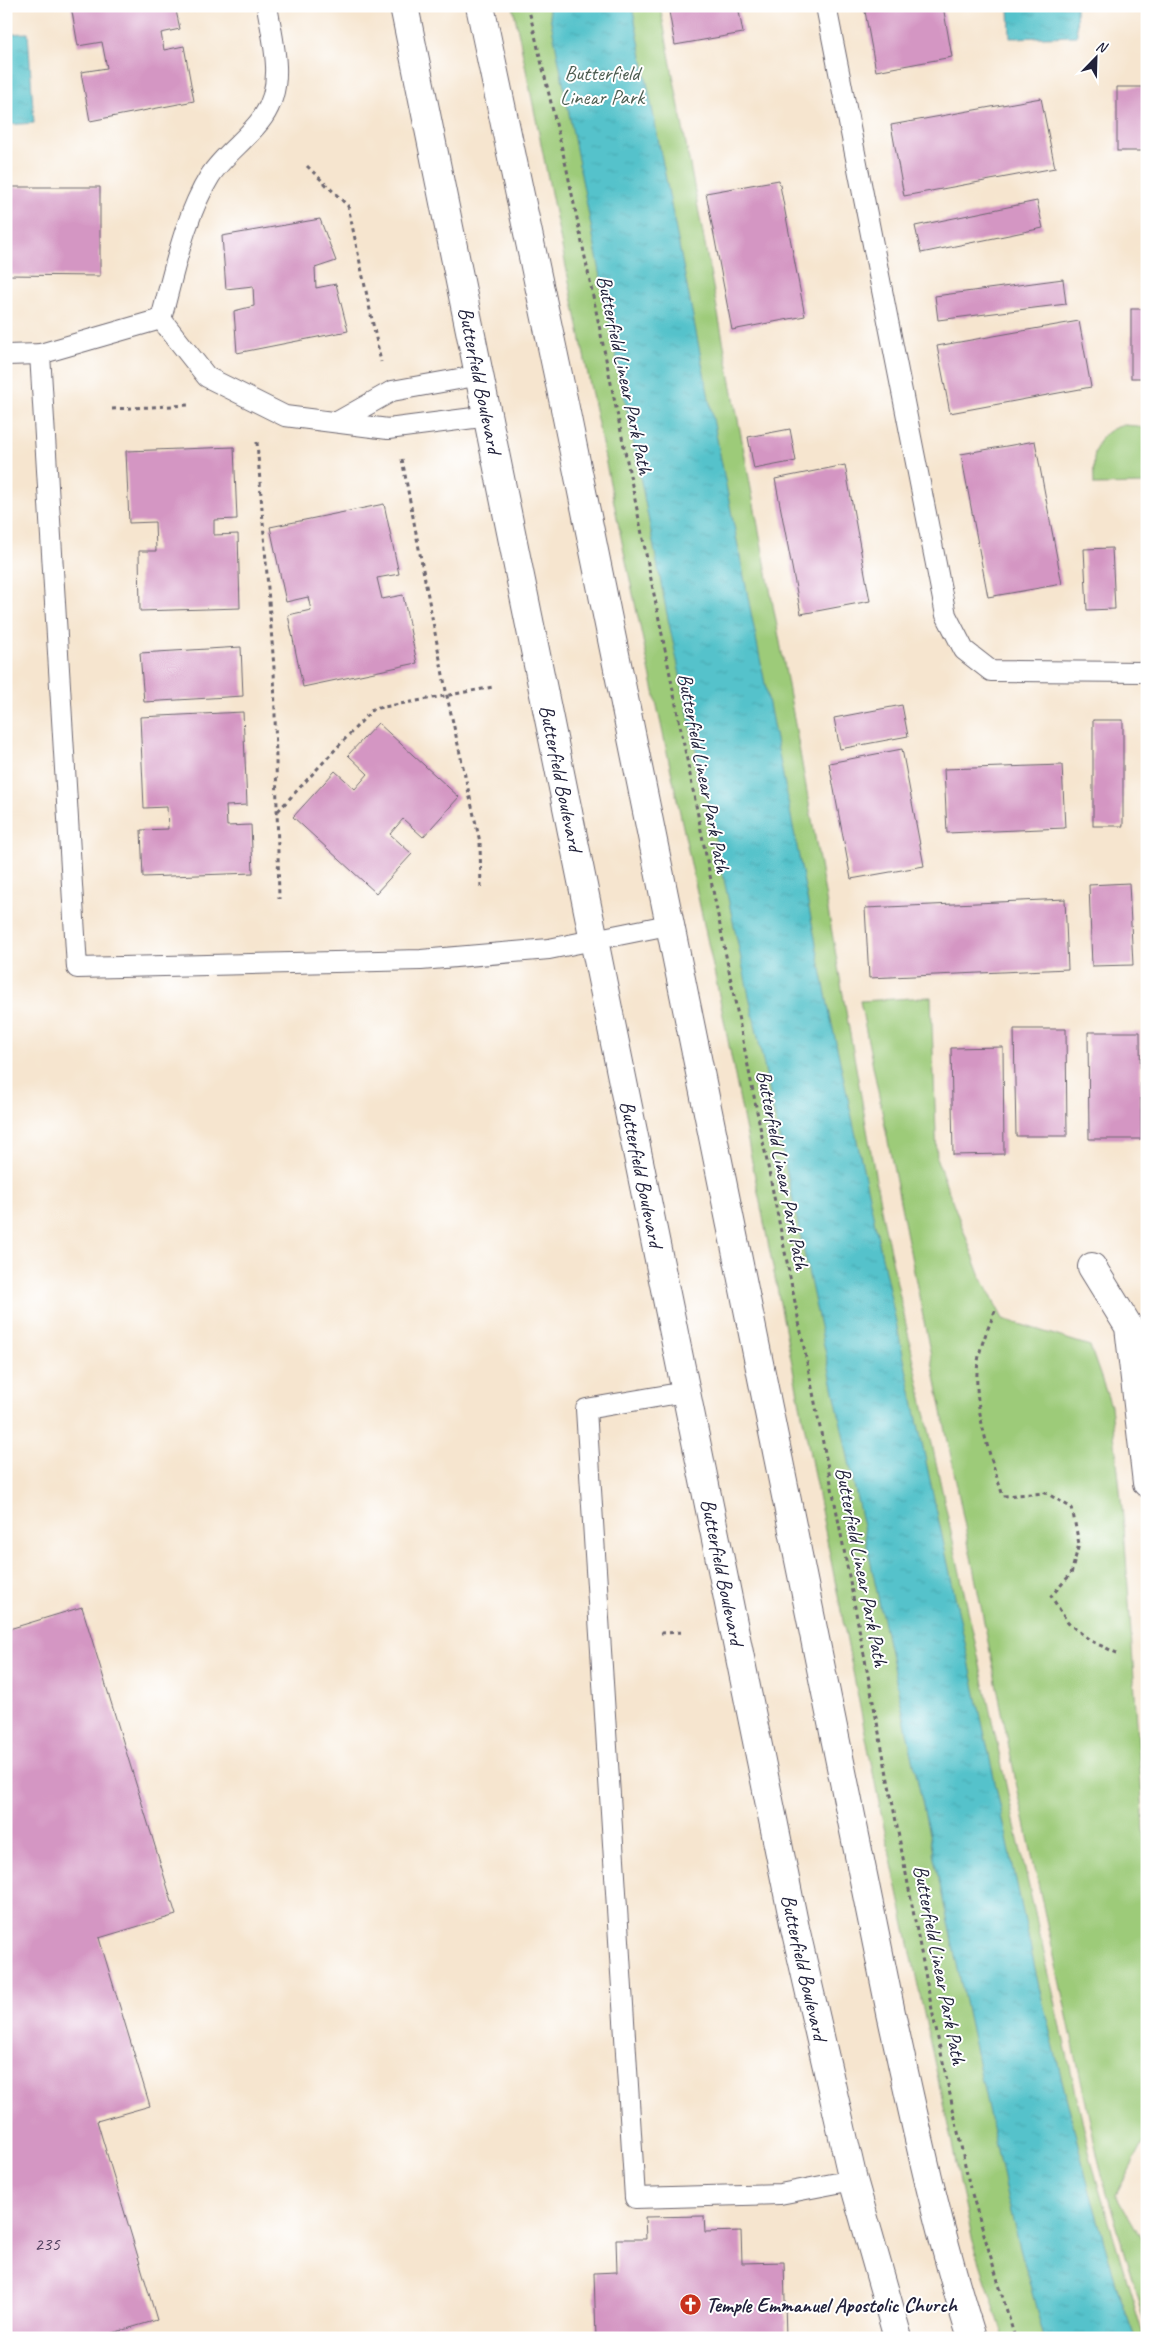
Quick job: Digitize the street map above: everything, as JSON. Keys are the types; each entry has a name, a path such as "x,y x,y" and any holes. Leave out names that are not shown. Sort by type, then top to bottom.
{"main road":[{"name":"Butterfield Boulevard","path":"404,6 489,416 795,1928 852,2180 898,2338"},
{"path":"480,6 565,408 668,925 891,2013 951,2270 972,2338"},
{"path":"1092,1267 1129,1327 1147,1483"}],"lane":[{"path":"161,320 190,217 210,176 264,116 276,87 276,58 267,6"},
{"path":"826,6 946,615 964,650 991,671 1147,672"},
{"path":"6,355 40,354 161,320"},
{"path":"161,320 207,377 285,416 388,429 489,416"},
{"path":"40,354 77,968 421,960 549,949 668,925"},
{"path":"337,422 392,391 480,375"},
{"path":"685,1392 586,1409 635,2198 780,2194 852,2180"}],"path":[{"name":"Butterfield Linear Park Path","path":"528,6 568,170 638,514 835,1502 936,2030 972,2194 1015,2338"},
{"path":"307,166 348,206 381,365"},
{"path":"112,409 191,405"},
{"path":"257,442 274,668 279,899"},
{"path":"402,458 447,696 480,842 481,890"},
{"path":"278,811 373,709 493,687"},
{"path":"995,1311 978,1362 979,1402 985,1443 1004,1496 1046,1493 1072,1508 1079,1544 1072,1574 1051,1596 1068,1623 1091,1641 1119,1654"},
{"path":"661,1633 685,1632"}],"green space":[{"name":"Butterfield Linear Park","path":"513,6 660,6 786,674 882,1214 1011,1808 1093,2168 1144,2338 1004,2338 972,2238 881,1813 717,985 624,552"},
{"path":"1124,425 1138,426 1147,430 1147,484 1094,485 1094,456 1100,440 1113,429"},
{"path":"931,997 937,1160 981,1277 1003,1319 1090,1346 1111,1406 1124,1527 1147,1875 1147,2137 1116,2195 1147,2249 1147,2331 1101,2172 1016,1782 860,1001"}],"water":[{"name":"Butterfield Linear Park","path":"548,6 632,6 830,1015 1039,1987 1087,2181 1118,2291 1135,2338 1044,2338 1008,2202 667,614"},
{"path":"1009,6 1076,6 1077,36 1010,38"},
{"path":"28,33 34,123 6,125 6,34"}],"building":[{"path":"71,6 175,6 180,29 161,33 164,50 184,46 194,101 90,121 81,72 107,68 102,42 78,46"},
{"path":"668,6 738,6 743,33 675,45"},
{"path":"864,6 943,6 952,57 876,71"},
{"path":"1117,87 1147,87 1147,151 1117,151"},
{"path":"1041,98 1055,168 904,196 891,125"},
{"path":"779,180 805,316 732,330 706,193"},
{"path":"6,187 100,187 100,276 6,275"},
{"path":"1037,201 1043,228 921,253 915,226"},
{"path":"320,219 336,261 315,268 316,288 336,284 348,331 237,353 234,311 254,306 253,286 226,289 222,236"},
{"path":"1063,279 1066,304 938,320 935,296"},
{"path":"1131,309 1147,309 1147,378 1131,378"},
{"path":"1079,321 1091,387 950,413 937,346"},
{"path":"790,429 796,461 754,469 748,437"},
{"path":"1035,441 1062,584 988,597 961,454"},
{"path":"234,447 237,519 214,520 214,535 238,534 240,608 140,611 139,551 156,551 155,522 129,523 126,451"},
{"path":"845,465 870,601 801,614 775,479"},
{"path":"384,504 399,574 377,578 382,599 403,595 417,663 303,687 288,615 311,610 308,597 286,602 270,527"},
{"path":"1112,548 1115,609 1087,610 1084,549"},
{"path":"241,647 243,696 144,702 140,653"},
{"path":"902,705 908,736 840,749 834,718"},
{"path":"243,712 247,805 226,806 227,826 251,825 253,873 143,877 141,830 168,829 167,807 144,808 140,717"},
{"path":"1093,720 1123,720 1123,826 1093,826"},
{"path":"378,723 459,797 423,837 403,819 390,834 412,854 376,893 293,817 335,771 355,789 368,774 348,755"},
{"path":"902,749 924,866 851,879 829,763"},
{"path":"1062,765 1065,828 947,833 944,769"},
{"path":"1129,883 1133,965 1092,966 1089,885"},
{"path":"1065,899 1068,969 869,978 865,908"},
{"path":"1014,1029 1066,1029 1067,1136 1016,1136"},
{"path":"1088,1032 1140,1032 1141,1139 1089,1139"},
{"path":"1003,1047 1004,1154 953,1155 951,1048"},
{"path":"82,1607 176,1915 99,1938 150,2106 97,2121 157,2320 96,2338 6,2338 6,1630"},
{"name":"Temple Emmanuel Apostolic Church","path":"704,2216 705,2232 741,2231 742,2263 784,2262 786,2338 596,2338 594,2273 617,2272 616,2239 646,2239 645,2217"}],"place":[{"name":"Temple Emmanuel Apostolic Church","path":"690,2305"}]}
